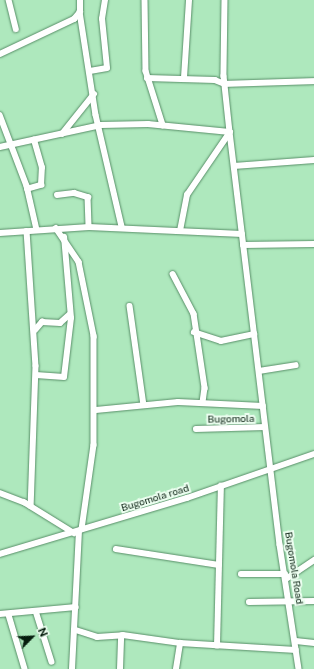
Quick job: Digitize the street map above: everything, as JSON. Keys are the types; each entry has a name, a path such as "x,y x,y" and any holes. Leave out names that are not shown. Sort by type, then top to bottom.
{"street":[{"path":"9,0 16,29"},
{"path":"80,0 80,12 94,94 122,227"},
{"path":"90,71 107,68 102,19 105,0"},
{"path":"145,0 147,78 163,125"},
{"path":"184,78 189,0"},
{"name":"Bugomola Road","path":"225,0 225,84 230,132 265,427 272,470 285,577 291,603 299,669"},
{"path":"0,54 65,24 80,12"},
{"path":"147,78 215,80 225,84 314,80"},
{"path":"60,135 72,126 94,94"},
{"path":"0,115 9,145 27,189 37,230"},
{"path":"0,147 101,125 163,125 230,132 187,195 180,231"},
{"path":"27,189 41,186 41,161 34,140"},
{"path":"234,166 314,160"},
{"path":"57,195 87,195 89,227"},
{"path":"0,233 56,228 122,227 242,234"},
{"path":"56,228 64,237 79,262 93,331 96,410 78,531 76,630 72,669"},
{"path":"27,231 35,330 36,375 31,506"},
{"path":"36,375 64,377 70,314 64,237"},
{"path":"243,245 314,244"},
{"path":"173,274 193,312 194,332 205,388 203,402"},
{"path":"130,306 144,405"},
{"path":"35,330 42,322 60,322 70,314"},
{"path":"194,332 221,341 254,334"},
{"path":"259,371 296,365"},
{"path":"96,410 144,405 203,402 263,406"},
{"name":"Bugomola","path":"196,428 265,427"},
{"name":"Bugomola road","path":"0,554 272,470 314,454"},
{"path":"217,646 221,486"},
{"path":"0,493 31,506 78,531"},
{"path":"116,549 219,565"},
{"path":"241,574 285,577 314,560"},
{"path":"249,602 291,603 314,601"},
{"path":"0,614 76,607"},
{"path":"36,611 52,662"},
{"path":"9,614 25,669"},
{"path":"76,630 95,637 121,636 217,646 296,650"},
{"path":"120,669 121,636"},
{"path":"296,642 314,643"},
{"path":"176,669 180,643"}]}
